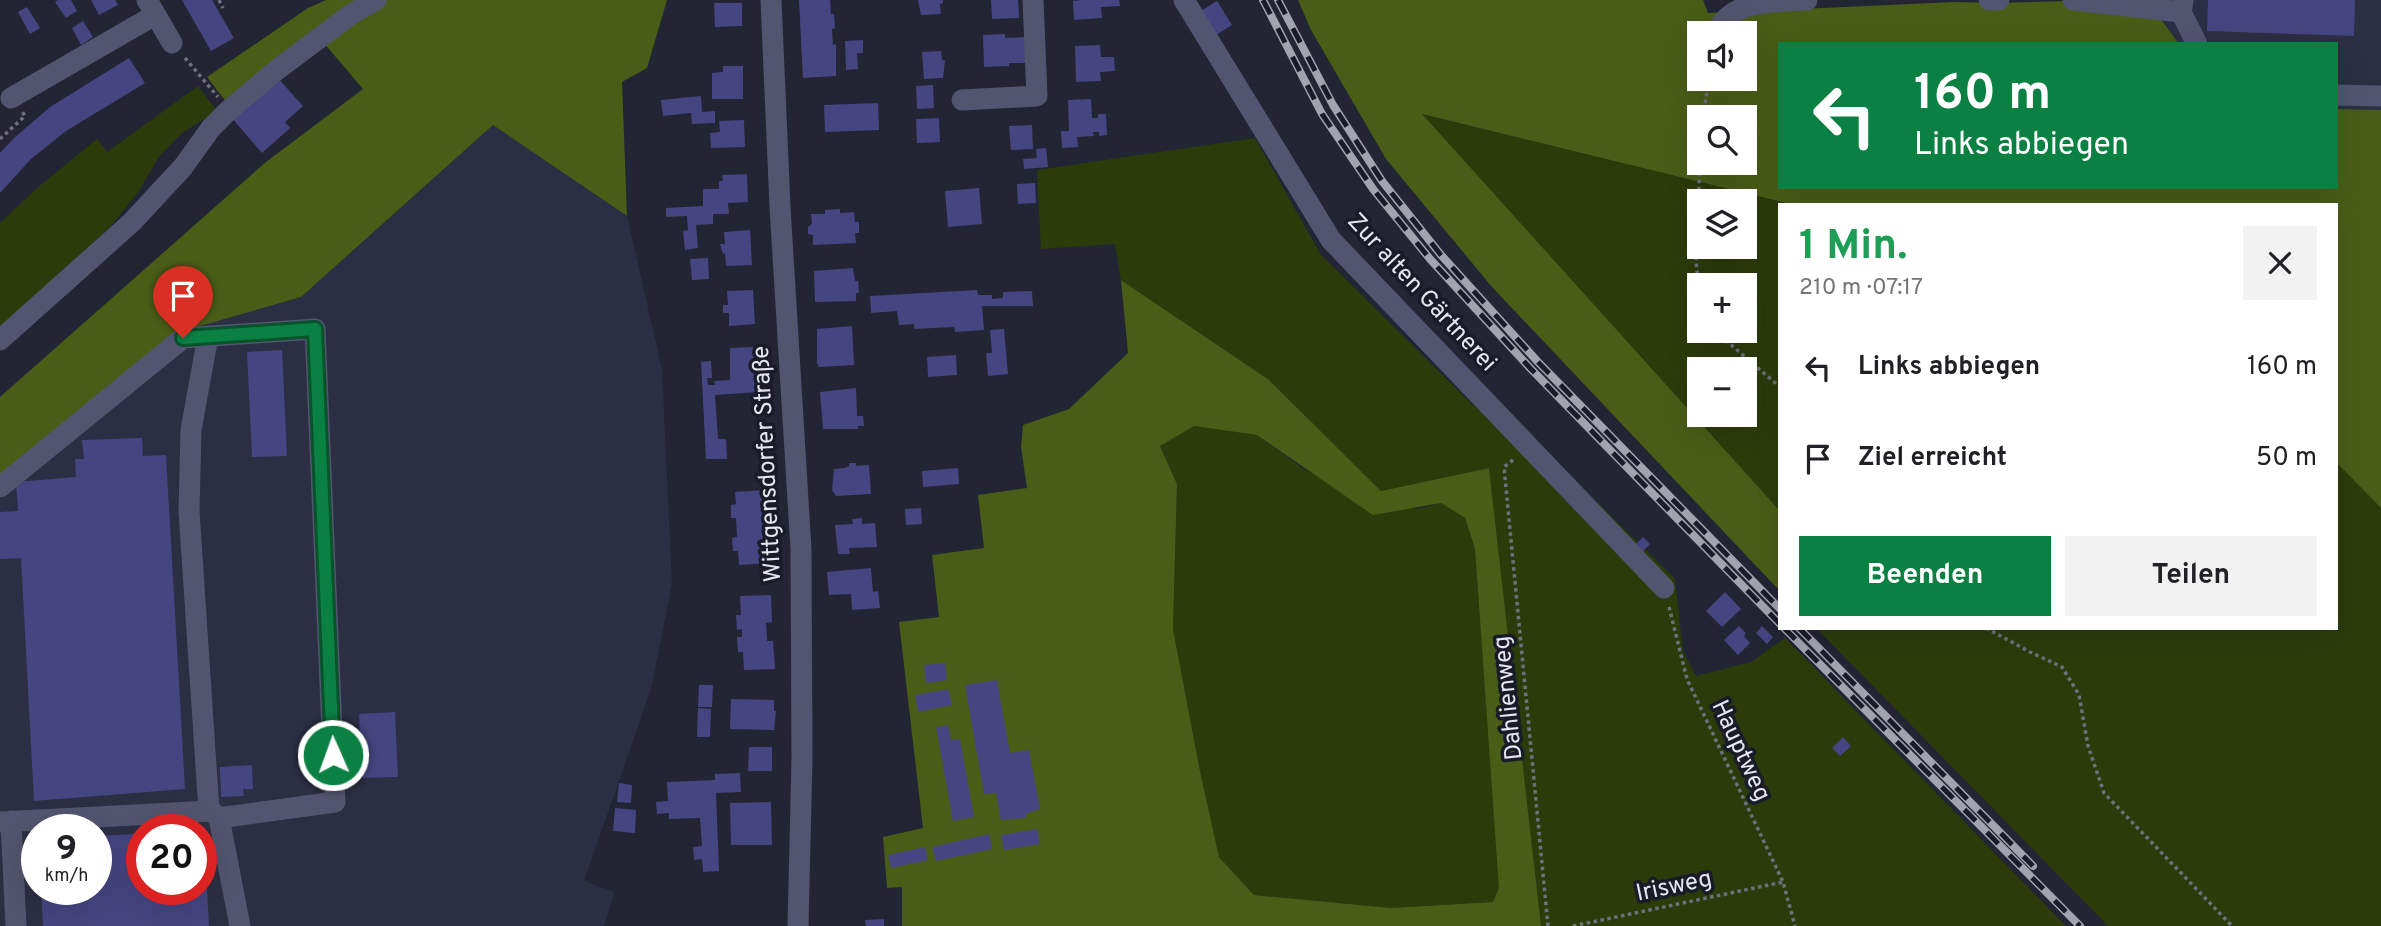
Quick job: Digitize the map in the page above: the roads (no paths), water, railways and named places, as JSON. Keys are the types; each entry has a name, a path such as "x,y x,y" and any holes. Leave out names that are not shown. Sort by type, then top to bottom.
{"street":[{"path":"0,340 132,222 183,167 211,128 229,110 350,15 376,0"},
{"name":"Wittgensdorfer Straße","path":"771,0 801,549 802,759 798,926"},
{"path":"962,100 1037,96 1033,0"},
{"name":"Zur alten Gärtnerei","path":"1184,0 1331,240 1664,588"},
{"path":"1721,21 1732,9 1744,3 1807,0"},
{"path":"1989,0 1999,0"},
{"path":"2073,0 2182,6 2196,42"},
{"path":"11,98 151,8 172,43"},
{"path":"2338,95 2381,96"},
{"path":"0,487 183,338 315,329 335,802 217,815"},
{"path":"208,336 191,430 189,511 214,814"},
{"path":"16,926 7,884 5,822 126,818"},
{"path":"217,828 240,926"}],"railway":[{"path":"1263,0 1322,114 1373,189 1430,259 1531,369 1778,622"},
{"path":"1278,0 1333,105 1382,181 1441,255 1538,362 1778,607"},
{"path":"1786,630 2080,926"},
{"path":"1801,630 2033,866"}]}
